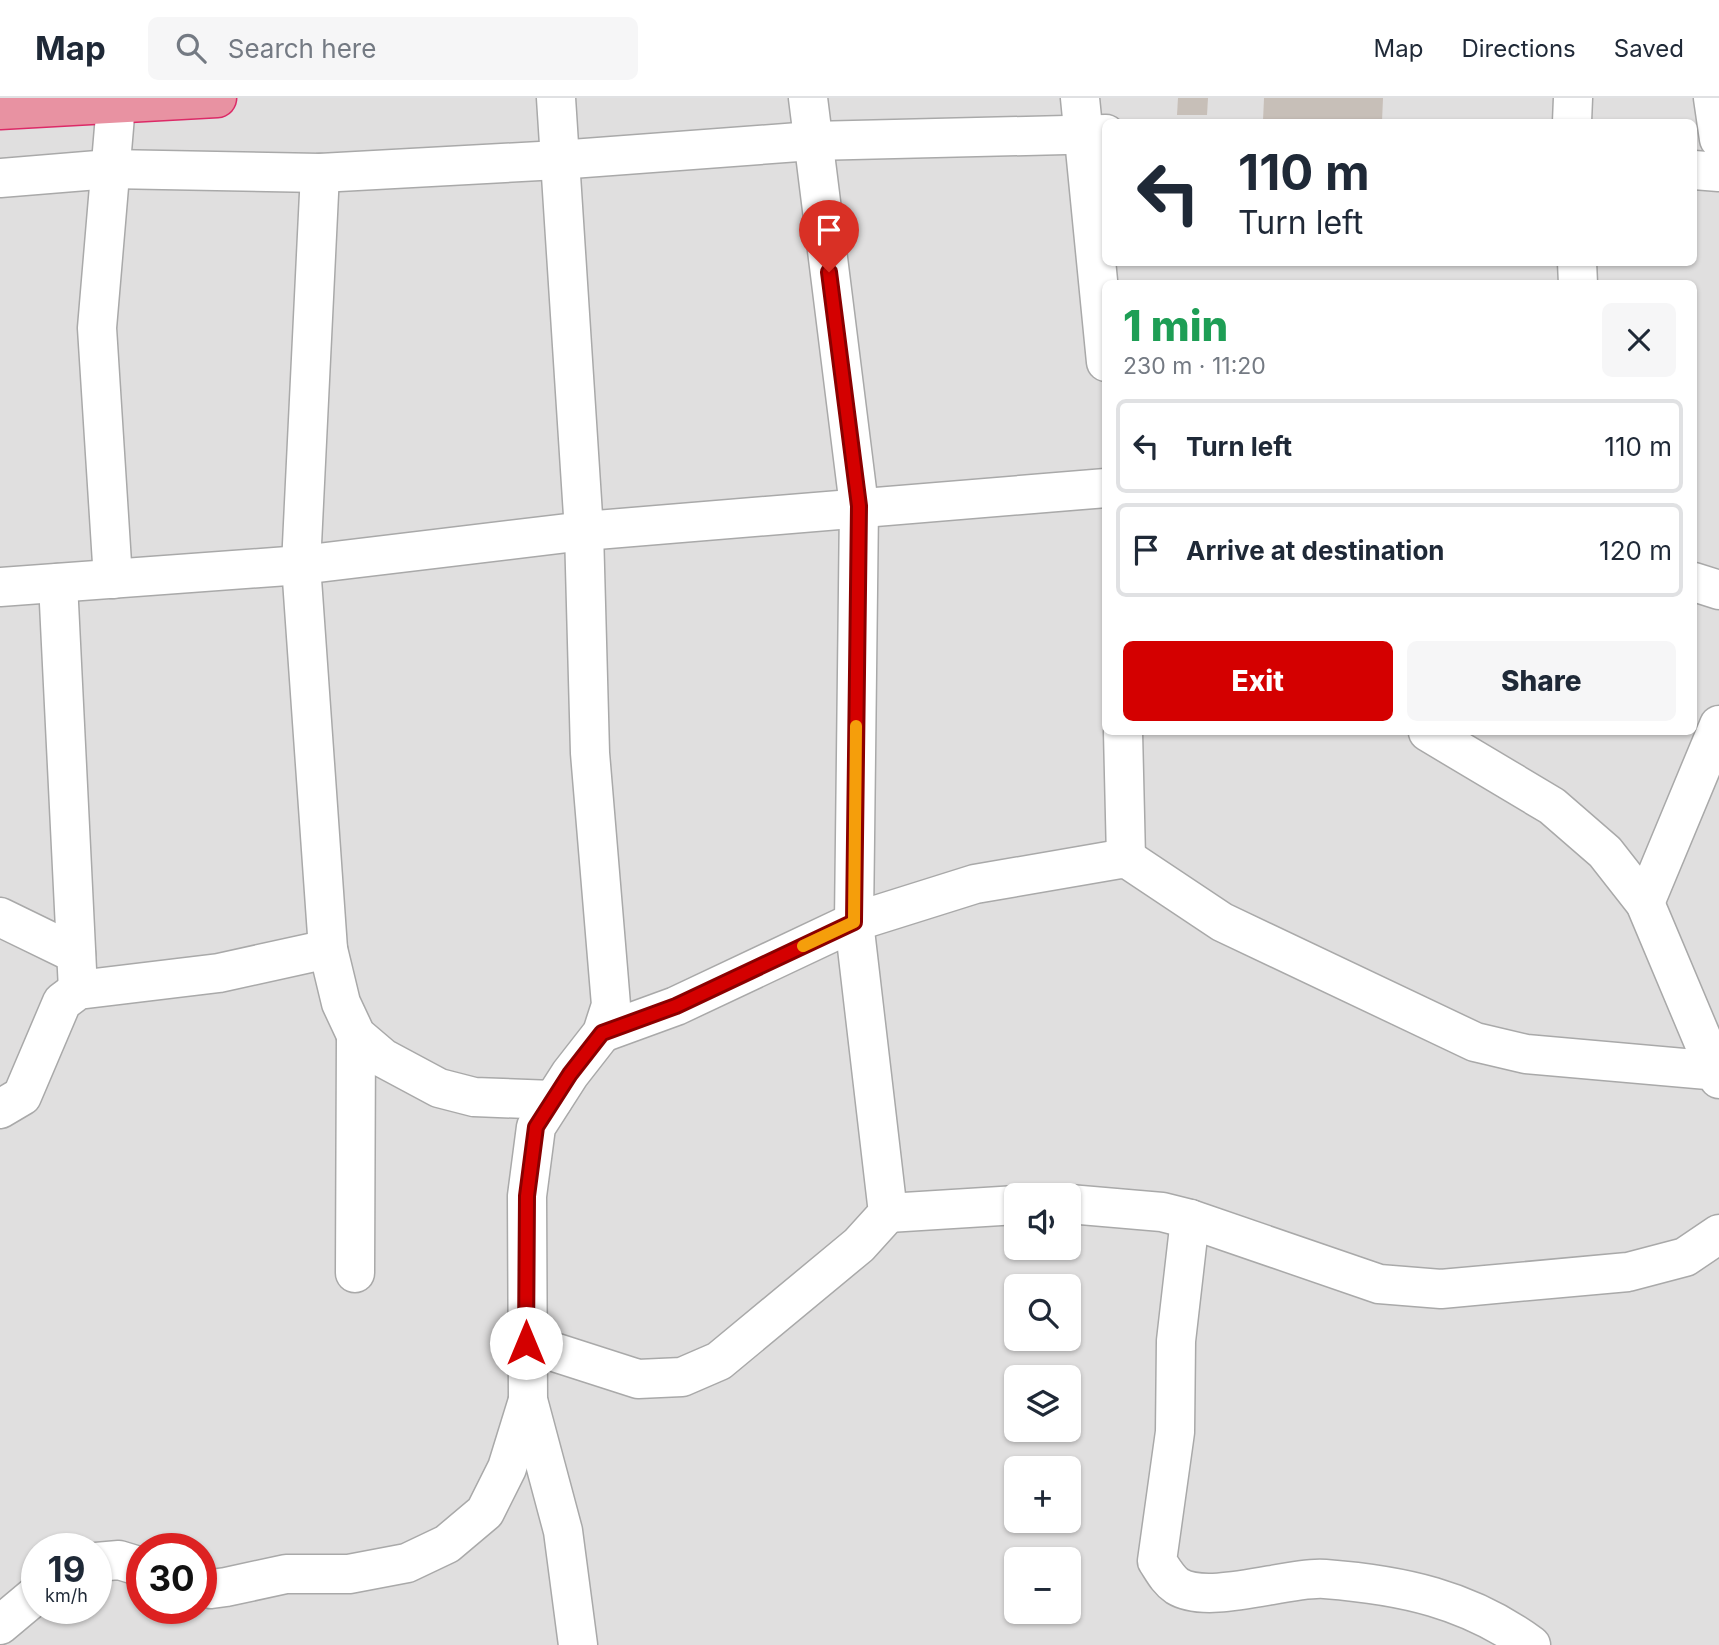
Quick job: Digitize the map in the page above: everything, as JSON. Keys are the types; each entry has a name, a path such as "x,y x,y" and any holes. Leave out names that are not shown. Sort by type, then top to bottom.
{"highway":[{"path":"0,110 218,98"}],"street":[{"path":"556,98 584,531 590,753 611,1005 602,1033 552,1100 536,1127 527,1196 526,1343 528,1400 563,1531 578,1645"},
{"path":"808,98 859,506 854,922 888,1213"},
{"path":"1572,119 1573,98"},
{"path":"1713,98 1719,139"},
{"path":"113,579 97,328 116,104"},
{"path":"0,178 110,169 320,173 558,160 1090,122 1102,302"},
{"path":"1697,170 1719,172"},
{"path":"320,173 301,565 328,948 341,1003 356,1035 383,1058 439,1088 474,1097 552,1100"},
{"path":"0,587 301,565 584,531 859,506 1102,488"},
{"path":"0,1109 22,1096 77,972 58,583"},
{"path":"1697,583 1719,590"},
{"path":"1645,902 1719,725"},
{"path":"1123,735 1126,858"},
{"path":"602,1033 676,1006 854,922 975,884 1126,858 1222,922 1475,1042 1526,1054 1717,1074 1645,902 1605,852 1552,806 1433,735"},
{"path":"0,917 77,972 219,973 328,948"},
{"path":"355,1273 356,1035"},
{"path":"1081,1205 1162,1212 1191,1219 1379,1284 1441,1289 1628,1272 1685,1258 1719,1234"},
{"path":"526,1343 638,1379 682,1377 719,1361 859,1245 888,1213 1004,1206"},
{"path":"1191,1219 1176,1341 1175,1432 1157,1561 1169,1579 1180,1588 1201,1591 1247,1590 1321,1579 1388,1585 1443,1598 1499,1622 1531,1645"},
{"path":"217,1588 286,1574 349,1574 407,1563 447,1544 485,1512 507,1468 528,1400"},
{"path":"0,1625 21,1607"}],"shaded area":[{"path":"0,98 1719,98 1719,1645 0,1645"}],"building":[{"path":"1178,98 1208,98 1207,115 1177,115"},
{"path":"1264,98 1383,98 1382,119 1263,119"}],"slow traffic":[{"path":"803,946 854,922 856,726"}],"route":[{"path":"526,1343 527,1196 536,1127 570,1074 602,1033 676,1006 854,922 859,506 829,272"}]}
